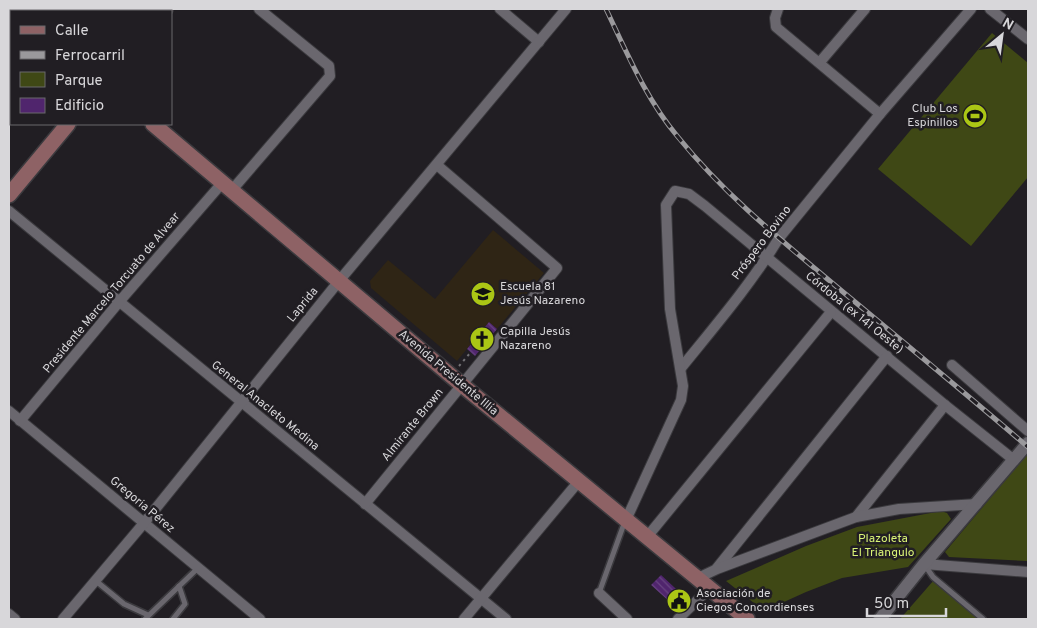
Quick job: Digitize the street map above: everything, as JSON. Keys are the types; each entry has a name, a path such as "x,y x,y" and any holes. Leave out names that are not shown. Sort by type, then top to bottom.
{"main road":[{"path":"9,195 67,125"},
{"name":"Avenida Presidente Illia","path":"154,125 456,380 747,619"}],"street":[{"name":"Presidente Marcelo Torcuato de Alvear","path":"20,420 119,302 330,76 329,66 259,9"},
{"path":"500,9 539,42"},
{"name":"Laprida","path":"63,619 144,523 339,281 566,9"},
{"path":"820,62 865,9"},
{"name":"Próspero Bovino","path":"680,368 767,258 779,238 880,114 971,9"},
{"path":"990,9 1028,39"},
{"path":"776,13 776,27 880,114"},
{"name":"Almirante Brown","path":"365,504 456,380 557,268 437,165"},
{"name":"Córdoba (ex 141 Oeste)","path":"680,368 670,309 666,205 675,191 689,194 1014,460"},
{"name":"General Anacleto Medina","path":"9,211 506,619"},
{"path":"647,537 831,312"},
{"path":"678,619 704,583 887,356"},
{"path":"952,365 1028,431"},
{"path":"626,520 681,400 683,386 680,368"},
{"path":"856,517 945,405"},
{"name":"Gregoria Pérez","path":"9,411 260,619"},
{"path":"880,619 924,564 1028,443"},
{"path":"464,619 579,481"},
{"path":"717,569 856,517 900,509 976,504"},
{"path":"924,564 1028,572"},
{"path":"599,593 627,619"},
{"path":"9,614 16,619"}],"lane":[{"path":"599,593 626,520"},
{"path":"924,564 933,577 983,619"},
{"path":"95,581 124,604 146,617 198,568"},
{"path":"173,619 185,604 179,586"}],"path":[{"path":"456,380 471,352"}],"shaded area":[{"name":"Escuela 81 Jesús Nazareno","path":"493,230 544,273 497,329 489,322 457,361 371,288 370,281 388,260 435,299"}],"green space":[{"name":"Club Los Espinillos","path":"992,33 1028,63 1028,177 971,246 878,169"},
{"path":"1028,453 1027,561 949,557 945,552"},
{"name":"Plazoleta El Triangulo","path":"941,511 947,513 951,519 908,567 842,578 764,611 726,581 806,546 857,527"},
{"path":"934,580 979,619 900,619"}],"building":[{"name":"Capilla Jesús Nazareno","path":"489,322 497,329 475,356 467,349"},
{"path":"661,575 688,600 676,611 669,604 671,603 651,585"}],"railway":[{"path":"606,9 656,107 678,137 714,178 774,234 1028,447"}],"place":[{"name":"Club Los Espinillos","path":"975,116"},
{"name":"Escuela 81 Jesús Nazareno","path":"483,294"},
{"name":"Capilla Jesús Nazareno","path":"482,339"},
{"name":"Asociación de Ciegos Concordienses","path":"679,601"}]}
